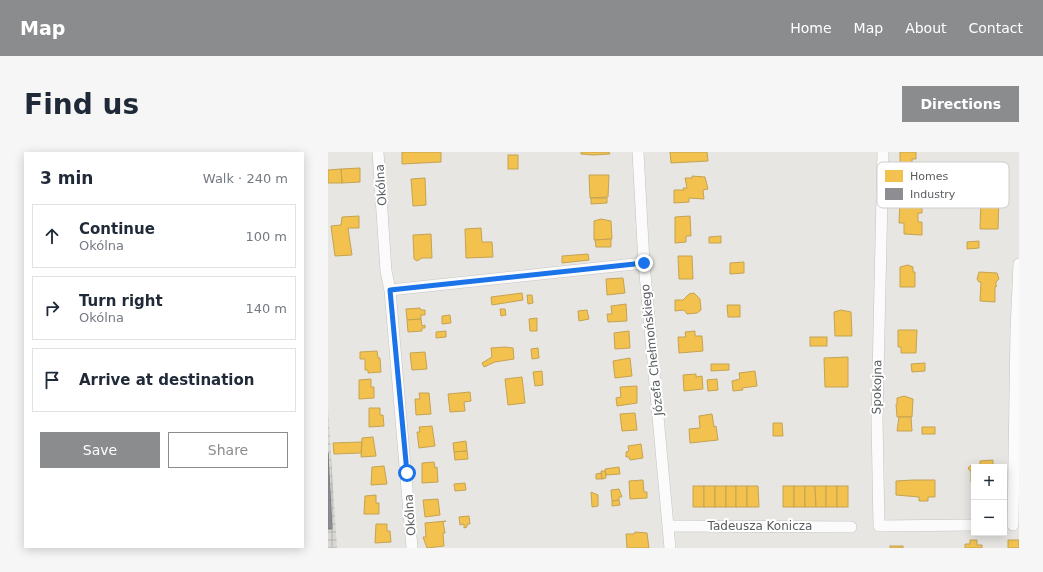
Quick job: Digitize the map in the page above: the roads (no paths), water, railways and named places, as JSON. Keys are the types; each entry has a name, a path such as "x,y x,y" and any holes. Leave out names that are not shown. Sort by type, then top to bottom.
{"street":[{"name":"Okólna","path":"378,152 386,271 390,290 412,548"},
{"name":"Józefa Chełmońskiego","path":"638,152 644,263 670,548"},
{"name":"Spokojna","path":"883,152 883,162"},
{"name":"Spokojna","path":"882,208 877,420 879,526 971,525"},
{"path":"390,290 644,263"},
{"path":"1012,525 1016,330 1019,264"},
{"name":"Tadeusza Konicza","path":"669,526 851,527"}]}
